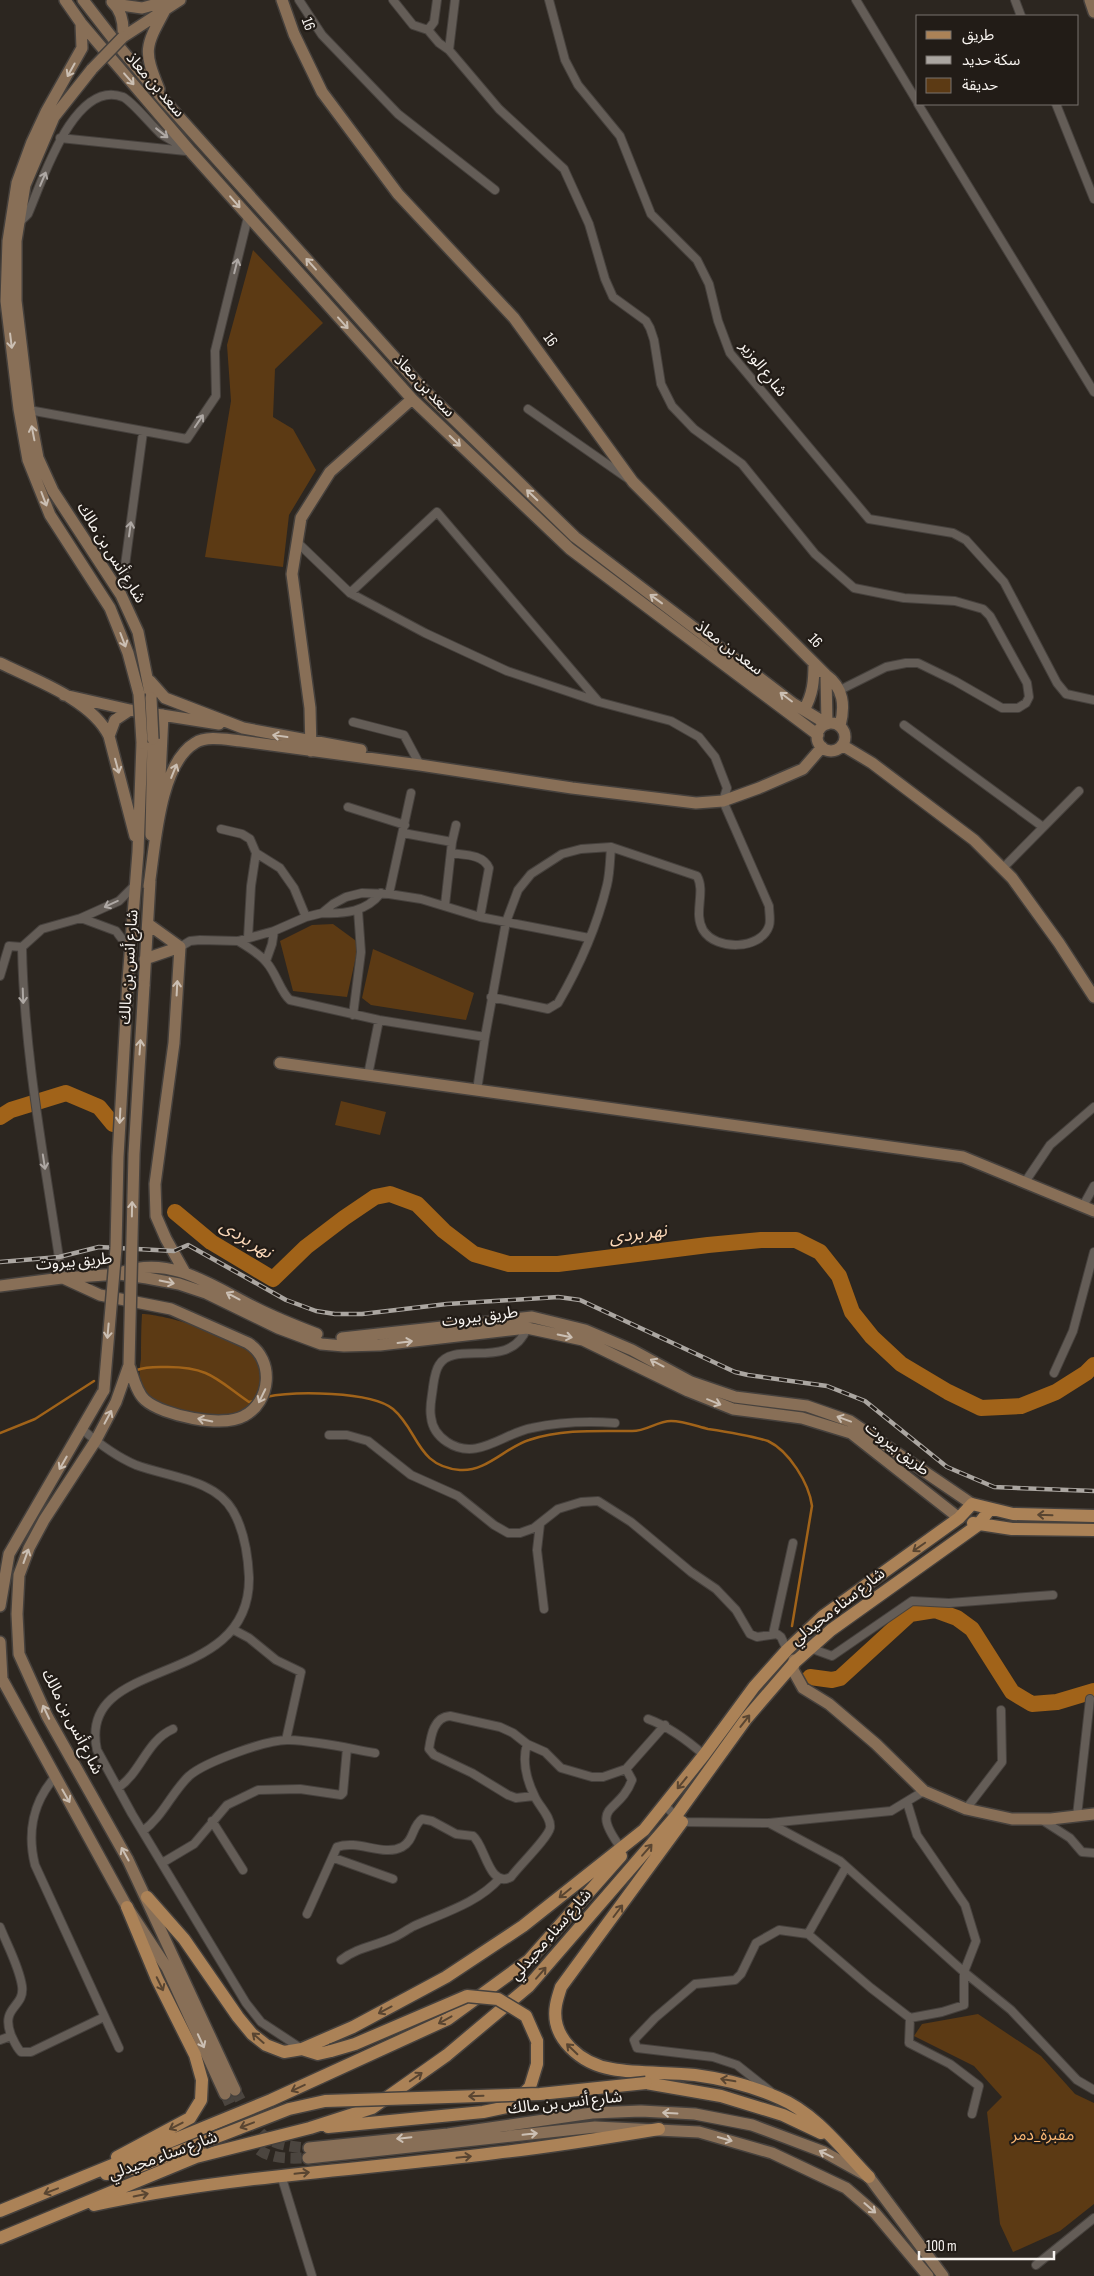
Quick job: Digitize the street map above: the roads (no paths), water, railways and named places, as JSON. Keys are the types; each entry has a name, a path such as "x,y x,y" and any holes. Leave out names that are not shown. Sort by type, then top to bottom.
{"main road":[{"name":"سعد بن معاذ","path":"65,0 81,24 191,152 412,399 570,549 818,734"},
{"name":"سعد بن معاذ","path":"83,0 120,49 162,98 422,388 575,537 804,710 827,724"},
{"path":"111,2 142,8 172,0"},
{"name":"شارع أنس بن مالك","path":"82,1429 104,1390 116,1248 118,1148 128,980 151,698 138,632 121,595 53,490 38,458 29,410 16,301 16,241 25,186 54,117 92,69 123,37 180,0"},
{"name":"16","path":"282,0 294,34 322,92 398,194 514,318 633,482 834,681 840,690"},
{"path":"1090,0 1094,12"},
{"path":"111,2 122,18 123,37"},
{"path":"162,98 150,68 147,51 152,35 166,10"},
{"name":"شارع أنس بن مالك","path":"0,1642 2,1679 54,1777 127,1907 166,1968 230,2092 146,1897 128,1860 47,1716 19,1654 17,1614 19,1575 29,1548 44,1520 96,1440 116,1402 128,1366 134,1154 148,924 148,741 138,694 128,653 110,608 50,515 28,460 19,409 6,301 8,241 17,183 32,142 46,112 82,48 81,24"},
{"path":"311,746 310,708 292,574 301,518 330,472 412,399"},
{"path":"0,662 64,695 95,715 104,724 109,736 138,852"},
{"path":"804,710 812,693 814,663"},
{"path":"826,675 827,724"},
{"path":"148,679 165,698 243,728"},
{"path":"840,690 844,707 840,726"},
{"path":"64,695 130,710 243,728 311,746"},
{"path":"109,736 115,720 130,710"},
{"path":"149,886 157,827 162,714"},
{"path":"822,747 818,734 821,728 827,724 834,723 840,726 845,734 842,746"},
{"path":"157,827 167,788 180,756 196,742 228,740 368,751 396,762 572,788 696,803 723,801 803,769 822,747"},
{"path":"822,747 830,750 842,746 872,763 974,840 1002,869 1059,942 1094,997"},
{"path":"148,924 180,947"},
{"path":"145,959 180,947"},
{"path":"180,947 174,1043 155,1184 156,1216 166,1240 184,1271"},
{"path":"280,1063 963,1157 1094,1211"},
{"path":"119,1274 140,1266 184,1271 272,1316 322,1336 344,1339 532,1318 585,1330 632,1350 691,1382 734,1397 807,1406 850,1421 972,1504 1013,1514 1094,1516"},
{"name":"طريق بيروت","path":"0,1286 62,1278 119,1274 179,1284 206,1293 271,1325 321,1344 344,1346 380,1345 527,1328 583,1340 688,1392 734,1409 802,1418 851,1433 959,1518"},
{"path":"62,1278 100,1295 171,1309 248,1343 254,1346 263,1359 267,1378 264,1394 251,1412 233,1421 211,1421 164,1410 145,1399 139,1391 128,1366"},
{"path":"0,1606 9,1554 82,1429"},
{"path":"146,1897 184,1939 252,2034 276,2050 284,2052 302,2048 352,2027 446,1977 523,1926 644,1830 704,1756 754,1687 787,1650 823,1616 959,1518 972,1504"},
{"name":"شارع سناء محيدلي","path":"0,2238 59,2212 196,2158 310,2128 372,2108 447,2055 528,1987 679,1819 746,1719 795,1662 839,1625 978,1525 990,1509"},
{"path":"959,1518 978,1525 1012,1529 1094,1530"},
{"path":"787,1650 795,1662 793,1670 804,1688 828,1704 876,1744 924,1791 966,1809 1012,1819 1040,1819 1094,1814"},
{"path":"679,1819 561,1987 556,2006 556,2022 563,2040 576,2054 592,2064 612,2069 666,2072 734,2081 799,2106 869,2177"},
{"name":"شارع سناء محيدلي","path":"3,2206 80,2179 271,2100 448,2019 529,1960 644,1830"},
{"path":"80,2179 134,2147 190,2118 201,2100 202,2080 195,2055 158,1979 127,1907"},
{"path":"302,2048 318,2054 331,2052 355,2044 467,1996 498,1999 526,2016 537,2041 537,2064 530,2086 512,2106 483,2112 310,2128"},
{"path":"80,2179 135,2168 289,2108 325,2101 540,2094 646,2084 721,2096 783,2115 830,2137"},
{"name":"شارع أنس بن مالك","path":"928,2276 900,2240 875,2213 846,2188 772,2153 699,2132 595,2127 309,2153 592,2113 641,2111 695,2114 752,2125 824,2152 869,2177 911,2230 943,2276"},
{"path":"59,2212 150,2193 281,2175 494,2154 659,2129"},
{"path":"900,2240 911,2230"}],"street":[{"path":"299,0 322,35 398,114 495,190"},
{"path":"393,0 413,25 428,30 439,44 449,50 499,109 564,169 589,224 605,279 613,298 646,321 650,328 654,340 661,384 672,406 694,429 742,464 816,554 854,588 904,598 955,601 983,609 990,616 1028,683 1029,697 1026,703 1018,708 1002,708 955,681 918,663 886,667 840,690"},
{"path":"428,30 434,22 437,0"},
{"path":"449,50 455,0"},
{"name":"شارع الوزير","path":"550,0 565,60 578,85 620,136 651,214 697,260 709,284 718,321 730,353 869,519 953,533 966,540 1004,582 1057,684 1066,694 1094,700"},
{"path":"856,0 916,100"},
{"path":"1015,0 1021,15"},
{"path":"20,222 28,214 60,138 89,102 105,95 124,97 162,135 191,152"},
{"path":"919,105 1094,392"},
{"path":"1056,105 1094,199"},
{"path":"60,138 191,152"},
{"path":"29,410 186,440 216,396 215,351 248,217"},
{"path":"528,409 633,482"},
{"path":"121,595 143,432"},
{"path":"350,593 437,512 599,702"},
{"path":"297,542 350,593 425,633 507,672 599,702 671,721 698,737 715,757 727,788 723,801 769,906 770,925 762,937 745,944 728,944 712,939 703,930 699,918 700,882 697,876 611,846 581,849 562,854 530,874 518,890 506,922 491,997 477,1090"},
{"path":"352,722 404,735 420,765"},
{"path":"904,725 1043,827"},
{"path":"1002,869 1079,791"},
{"path":"180,947 200,940 238,941 274,931 306,917 358,910 366,907 385,894 404,829 411,793"},
{"path":"348,808 404,829 452,842"},
{"path":"445,905 452,842 456,825"},
{"path":"221,829 242,834 250,839 256,852 280,868 294,888 306,917"},
{"path":"491,997 548,1009 558,1003 589,938 607,883 611,846"},
{"path":"248,938 251,886 256,852"},
{"path":"451,853 482,858 487,863 489,868 480,917"},
{"path":"0,976 9,946 22,947 42,929 81,918 118,901 136,884"},
{"path":"322,914 333,904 346,897 362,893 385,894 445,905 480,917 589,938"},
{"path":"353,1015 362,952 358,910"},
{"path":"81,918 116,931 131,951"},
{"path":"266,961 274,931"},
{"path":"238,941 266,961 286,997 290,1000 379,1020 485,1037"},
{"path":"22,947 23,1003 33,1088 62,1278"},
{"path":"368,1075 379,1020"},
{"path":"1025,1182 1050,1144 1094,1107"},
{"path":"1083,1206 1094,1186"},
{"path":"1054,1373 1073,1331 1094,1252"},
{"path":"527,1328 522,1339 507,1350 453,1356 442,1361 436,1372 430,1412 431,1421 441,1437 458,1447 478,1449 497,1443 520,1431 551,1424 616,1423"},
{"path":"82,1429 135,1464 192,1482 216,1492 229,1504 240,1526 249,1568 247,1597 234,1630 201,1655 166,1669 116,1694 100,1711 94,1730 97,1750 118,1788 246,2003 261,2022 275,2033 302,2048"},
{"path":"329,1435 346,1435 368,1441 411,1475 458,1496 502,1530 520,1533 540,1524 558,1509 581,1502 598,1501 631,1522 692,1572 716,1589 736,1610 750,1634 757,1637 773,1634 781,1636 787,1650"},
{"path":"540,1524 537,1550 544,1609"},
{"path":"773,1634 793,1543"},
{"path":"810,1648 832,1656 912,1601 949,1603 1053,1595"},
{"path":"234,1630 249,1638 276,1660 300,1672 286,1740"},
{"path":"1077,1816 1090,1699"},
{"path":"966,1809 1002,1762 1001,1710"},
{"path":"534,1796 516,1798 508,1795 472,1773 434,1754 429,1749 436,1724 443,1716 450,1716 500,1727 527,1744 545,1752 561,1768 580,1775 603,1777 626,1769 665,1725"},
{"path":"648,1719 665,1725 691,1743 704,1756"},
{"path":"118,1788 127,1781 159,1736 173,1729"},
{"path":"143,1831 153,1823 189,1777 198,1770 232,1753 286,1740 375,1753"},
{"path":"306,1914 323,1876 334,1858 334,1851 338,1847 344,1844 401,1848 410,1840 418,1822 426,1818 450,1832 469,1834 477,1839 482,1847 487,1864 500,1878 506,1880 510,1877 539,1844 550,1828 550,1822 534,1796 524,1760 527,1744"},
{"path":"162,1863 194,1844 227,1805 258,1790 300,1789 341,1795 344,1793 347,1748"},
{"path":"621,1848 606,1826 606,1820 610,1808 629,1787 632,1780 626,1769"},
{"path":"54,1777 41,1795 36,1811 31,1830 32,1854 42,1883 119,2048"},
{"path":"664,1805 679,1819 769,1823 891,1811 924,1791"},
{"path":"777,2097 737,2065 713,2057 637,2048 634,2042 655,2018 694,1984 735,1980 741,1974 756,1943 779,1930 808,1934 871,1988 910,2018 942,2012 964,2005 964,1972 976,1941 965,1905 917,1835 907,1802"},
{"path":"1040,1819 1070,1838 1082,1852 1094,1853"},
{"path":"212,1821 243,1870"},
{"path":"769,1823 840,1861 964,1972 1010,2010 1077,2080 1094,2090"},
{"path":"334,1858 393,1879"},
{"path":"808,1934 846,1867"},
{"path":"341,1960 356,1951 389,1940 413,1926 453,1911 491,1887 500,1878"},
{"path":"0,1927 22,1988 18,2000 3,2018 21,2052 31,2052 104,2017"},
{"path":"910,2018 909,2043 950,2064 979,2086 972,2114"},
{"path":"0,2040 11,2036"},
{"path":"281,2175 312,2276"},
{"path":"1036,2265 1094,2218"}],"waterway":[{"name":"نهر بردى","path":"0,1117 11,1110 66,1093 99,1107 113,1124"},
{"name":"نهر بردى","path":"175,1212 211,1242 273,1279 306,1247 344,1218 375,1197 390,1194 417,1204 444,1231 474,1254 509,1264 558,1264 708,1245 761,1240 796,1240 820,1252 839,1276 852,1312 872,1337 901,1364 948,1392 981,1408 1021,1406 1056,1392 1086,1373 1094,1365"},
{"path":"137,1370 156,1367 194,1369 212,1376 249,1402 254,1401"},
{"path":"0,1433 35,1419 94,1381"},
{"path":"266,1397 313,1393 351,1396 382,1403 393,1409 402,1418 426,1455 446,1467 460,1470 479,1467 520,1443 541,1436 580,1431 636,1431 666,1421 680,1422 768,1441 783,1452 797,1469 807,1488 812,1506 792,1626"},
{"path":"810,1677 832,1680 840,1678 910,1614 935,1610 957,1618 972,1629 1012,1692 1032,1704 1057,1702 1094,1691"}],"tunnel":[{"path":"235,2090 255,2126 262,2134 279,2144 309,2148"},
{"path":"225,2094 243,2131 256,2147 264,2153 277,2157 308,2158"}],"railway":[{"path":"0,1262 59,1257 99,1247 174,1251 188,1245 286,1300 316,1311 335,1314 362,1314 447,1304 558,1297 580,1300 735,1372 827,1386 865,1401 947,1467 994,1487 1094,1491"}],"park label":[{"name":"مقبرة_دمر","path":"1043,2135"}]}
